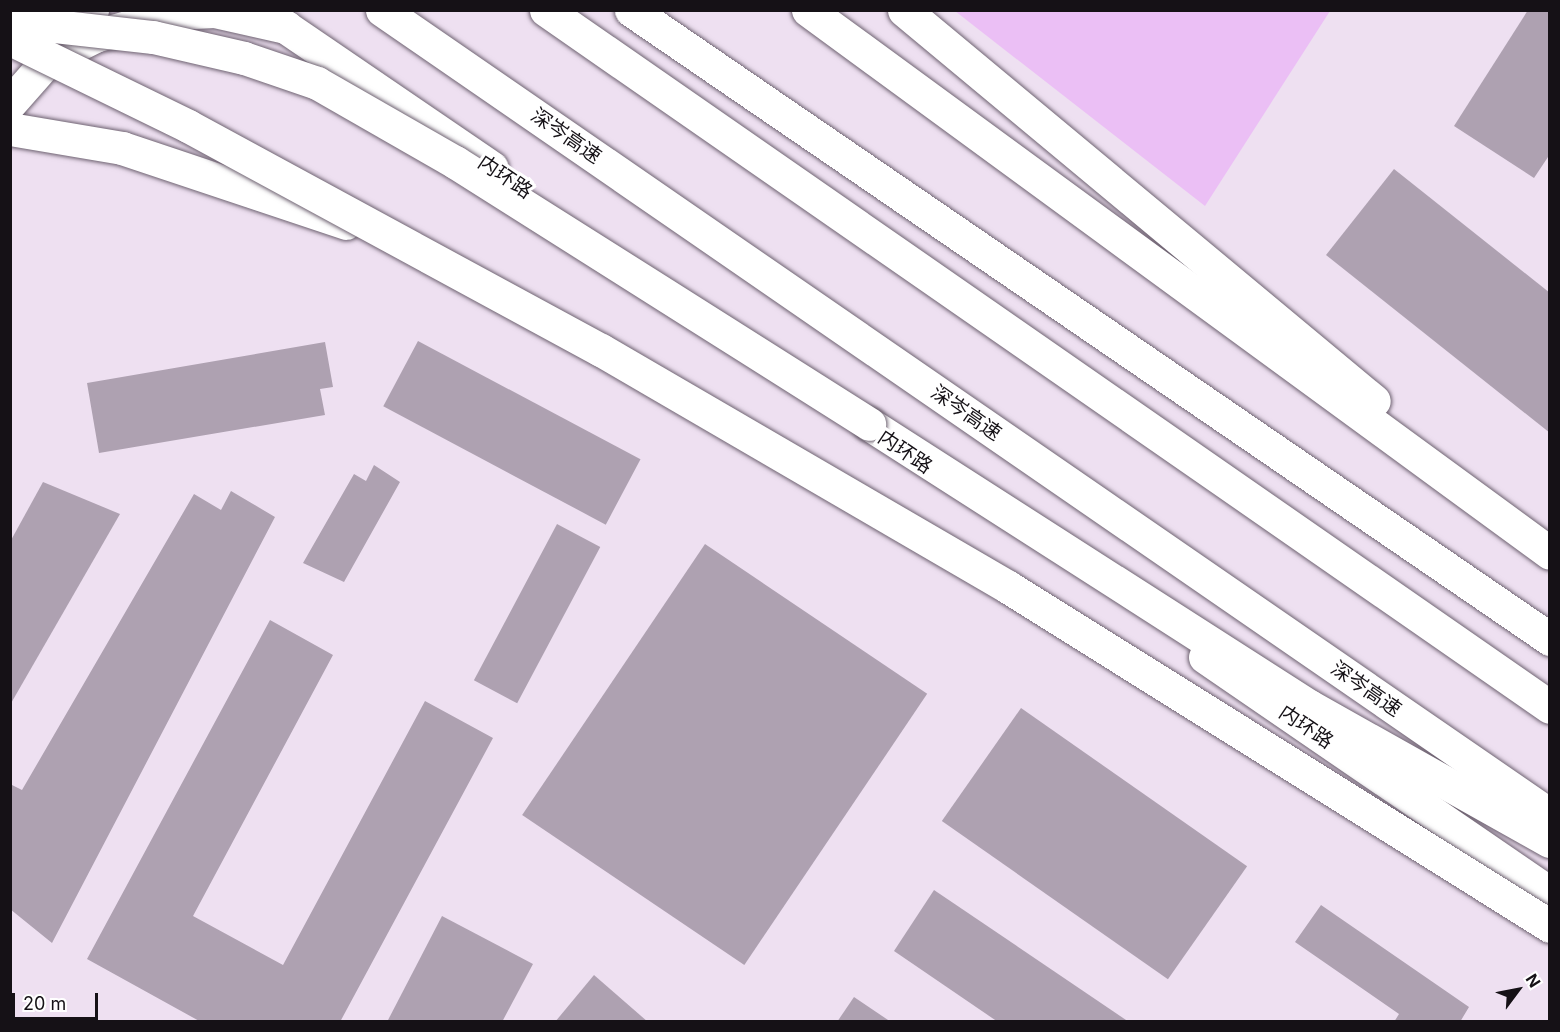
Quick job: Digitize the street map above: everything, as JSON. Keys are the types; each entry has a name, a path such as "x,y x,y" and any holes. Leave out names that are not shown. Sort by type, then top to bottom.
{"main road":[{"path":"10,102 92,10"},
{"name":"深岑高速","path":"382,10 1550,815"},
{"path":"546,10 1550,707"},
{"path":"631,10 1550,639"},
{"path":"808,10 1550,551"},
{"path":"904,10 1550,551"},
{"path":"45,61 95,36 175,12 214,11 273,19"},
{"name":"内环路","path":"273,19 1550,893"},
{"path":"10,21 164,40 244,58 337,94 455,162 1309,706 1550,841"},
{"path":"10,39 424,250 907,526 1550,926"},
{"path":"10,129 55,133 145,154 424,250"}],"shaded area":[{"path":"955,11 1330,11 1205,206"}],"building":[{"path":"1528,10 1550,10 1550,154 1534,178 1454,126"},
{"path":"1394,169 1550,293 1550,433 1326,255"},
{"path":"418,341 641,459 606,525 383,406"},
{"path":"325,342 333,387 320,389 325,415 99,453 87,383"},
{"path":"374,465 400,482 344,582 303,563 354,474 366,481"},
{"path":"43,482 120,514 10,705 10,542"},
{"path":"231,491 275,517 52,943 10,909 10,784 22,790 194,494 221,510"},
{"path":"557,524 600,547 517,703 474,680"},
{"path":"705,544 927,694 744,965 522,815"},
{"path":"270,620 333,655 193,916 283,965 425,701 493,738 340,1022 201,1022 87,959"},
{"path":"1021,708 1247,866 1168,979 942,821"},
{"path":"934,890 1129,1022 998,1022 894,951"},
{"path":"1321,905 1469,1007 1460,1022 1394,1022 1399,1014 1295,942"},
{"path":"442,916 533,964 502,1022 387,1022"},
{"path":"594,975 648,1022 555,1022"},
{"path":"854,997 891,1022 837,1022"}]}
